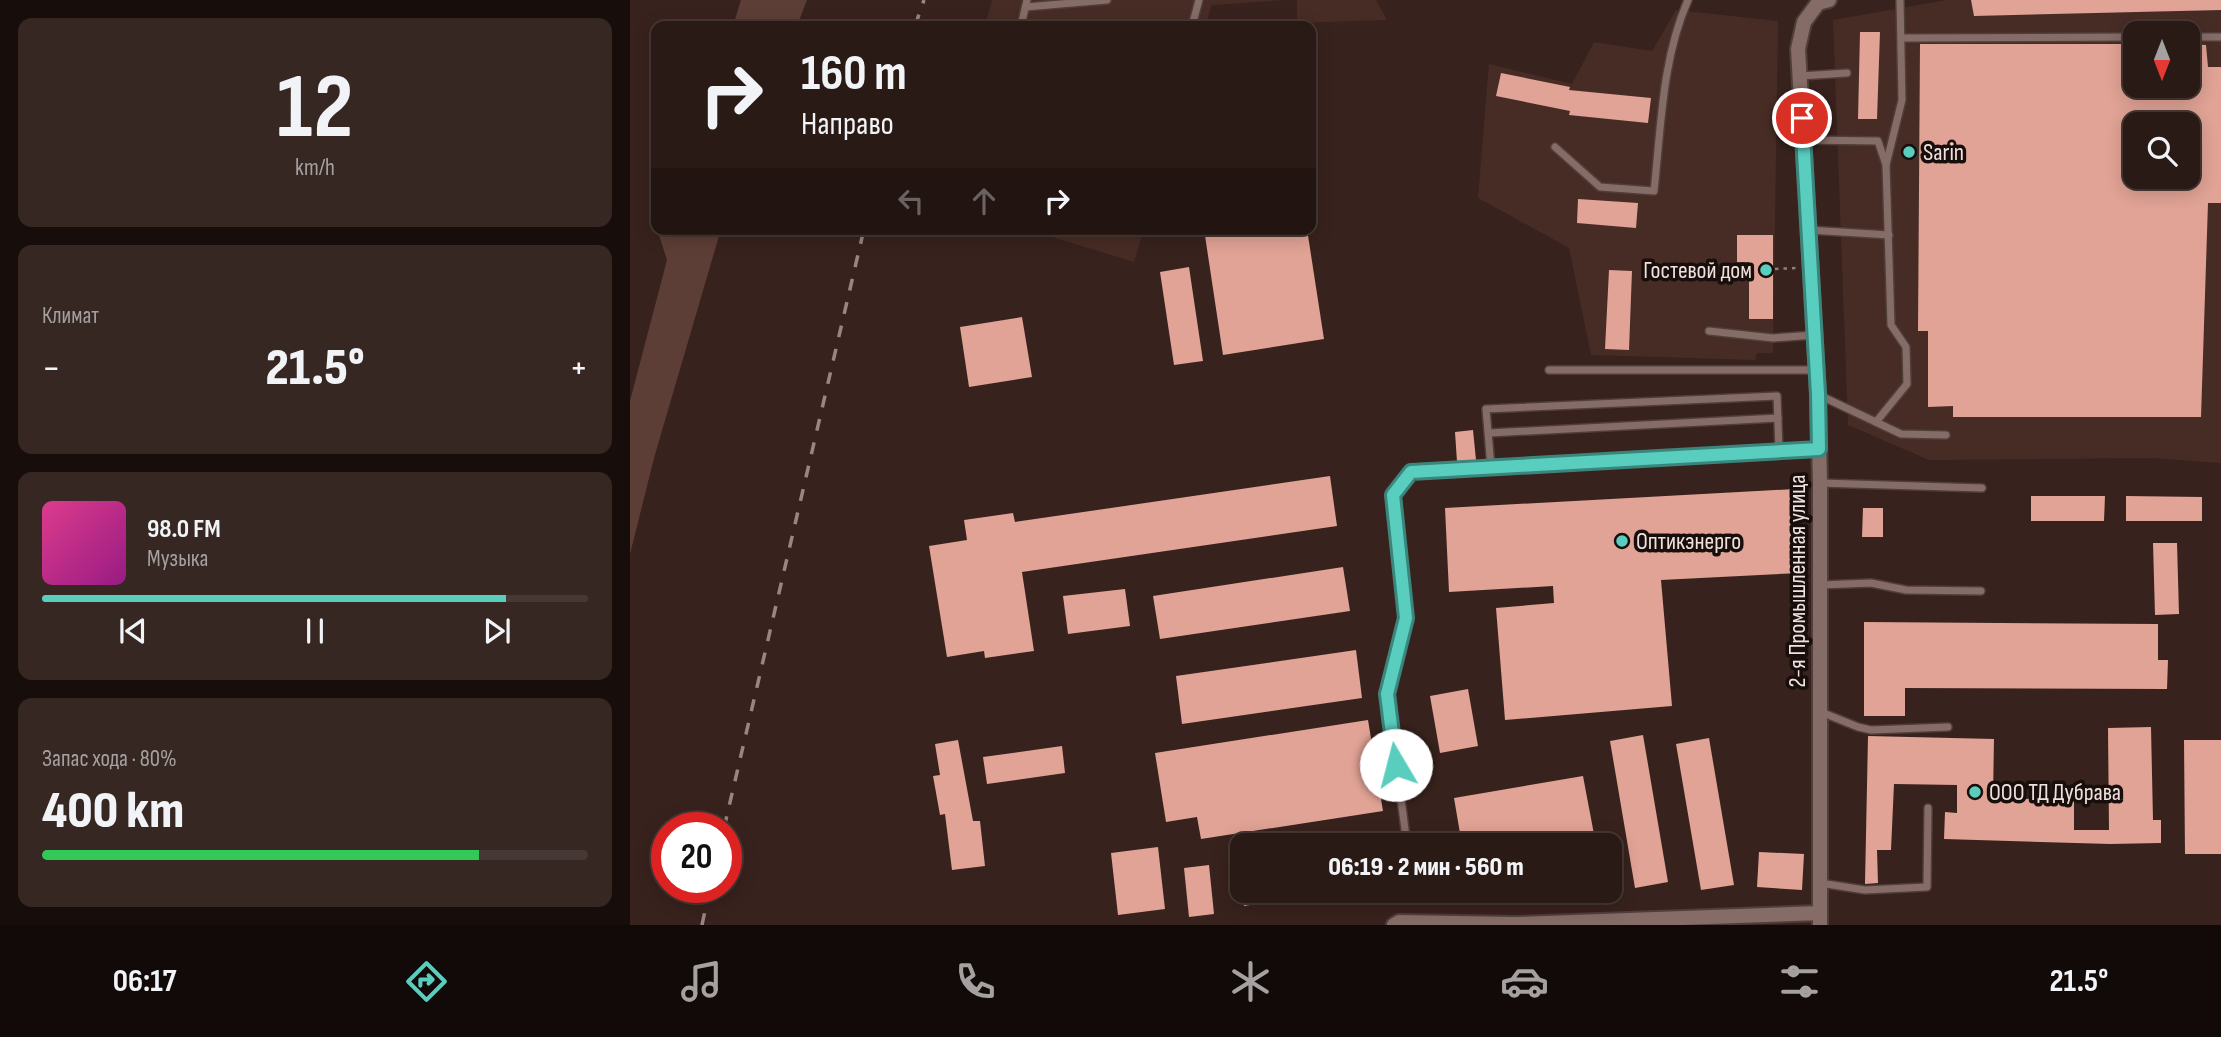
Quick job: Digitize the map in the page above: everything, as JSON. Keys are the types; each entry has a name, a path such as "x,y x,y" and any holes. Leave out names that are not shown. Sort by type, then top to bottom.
{"street":[{"name":"2-я Промышленная улица","path":"1820,919 1821,483 1798,49 1804,22 1818,3 1829,0"},
{"path":"1394,925 1399,922 1518,925 1820,919"}],"lane":[{"path":"1022,21 1026,3 1107,0"},
{"path":"1193,21 1199,0"},
{"path":"1556,148 1600,187 1654,191 1664,92 1672,52 1688,0"},
{"path":"1886,165 1902,100 1900,0"},
{"path":"1902,38 2123,37"},
{"path":"2200,37 2221,37"},
{"path":"1799,76 1847,73"},
{"path":"1803,139 1878,141 1886,165 1891,325 1906,347 1908,384 1876,422"},
{"path":"1808,230 1889,235"},
{"path":"1709,331 1773,338 1814,335"},
{"path":"1549,370 1816,370"},
{"path":"1818,394 1901,434 1946,435"},
{"path":"1492,467 1486,409 1777,396 1779,451"},
{"path":"1489,433 1778,418"},
{"path":"1405,833 1387,694 1406,618 1393,495 1411,472 1819,449"},
{"path":"1821,483 1982,488"},
{"path":"1820,584 1871,583 1906,590 1981,592"},
{"path":"1820,712 1871,730 1948,727"},
{"path":"1820,883 1865,890 1927,887 1928,808"}],"path":[{"path":"1774,269 1810,267"}],"shaded area":[{"path":"741,0 807,0 799,21 735,21"},
{"path":"992,0 1286,0 1212,5 1207,21 986,21"},
{"path":"1297,0 1376,0 1387,20 1316,22 1297,21"},
{"path":"1947,0 2221,0 2221,463 2151,458 1929,460 1848,425 1833,20"},
{"path":"1676,10 1778,21 1773,353 1757,353 1755,360 1591,355 1569,248 1478,198 1489,64 1572,84 1594,42 1652,51"},
{"path":"659,235 719,235 654,458 630,554 630,401 667,260"},
{"path":"1046,235 1142,235 1134,262"}],"building":[{"path":"1971,0 2221,0 2221,10 1974,16"},
{"path":"1860,32 1880,32 1877,119 1858,119"},
{"path":"1920,44 2123,44 2123,98 2200,98 2200,45 2206,45 2208,67 2221,67 2221,203 2208,203 2201,417 1953,417 1953,406 1928,407 1928,331 1918,331"},
{"path":"1501,73 1570,87 1569,90 1651,98 1648,123 1569,115 1570,111 1496,96"},
{"path":"1578,199 1638,203 1636,228 1577,223"},
{"path":"1205,235 1308,235 1324,339 1223,355"},
{"path":"1737,235 1773,235 1773,319 1749,319 1749,262 1737,262"},
{"path":"1189,267 1203,361 1174,365 1160,272"},
{"path":"1609,270 1632,271 1629,350 1605,349"},
{"path":"1022,317 1032,377 969,387 960,327"},
{"path":"1473,430 1476,460 1457,462 1455,432"},
{"path":"1330,476 1337,526 1022,572 1034,651 985,658 984,651 947,657 929,546 967,540 964,520 1013,513 1015,522"},
{"path":"1795,489 1800,573 1661,580 1672,706 1505,720 1496,608 1554,603 1553,586 1449,592 1445,508"},
{"path":"2031,496 2105,496 2104,521 2031,521"},
{"path":"2126,496 2202,497 2202,521 2126,521"},
{"path":"1863,508 1883,508 1883,537 1862,537"},
{"path":"2153,543 2177,543 2179,614 2155,615"},
{"path":"1343,567 1350,611 1160,639 1153,596"},
{"path":"1125,589 1130,626 1068,634 1063,596"},
{"path":"1864,622 2158,624 2158,660 2168,660 2167,689 1905,688 1905,716 1864,716"},
{"path":"1356,650 1362,698 1182,724 1176,676"},
{"path":"1468,689 1478,746 1440,753 1430,696"},
{"path":"1368,720 1383,811 1201,839 1197,817 1166,822 1155,753"},
{"name":"ООО ТД Дубрава","path":"2151,727 2153,820 2161,820 2161,843 1944,839 1945,812 1957,813 1957,785 1894,784 1891,850 1877,850 1878,883 1865,884 1868,736 1994,739 1993,798 2074,800 2074,830 2109,830 2108,728"},
{"path":"1643,735 1668,882 1635,888 1610,741"},
{"path":"1709,738 1734,885 1701,890 1676,744"},
{"path":"958,740 973,821 980,821 985,866 952,870 945,814 940,815 933,776 940,775 935,744"},
{"path":"2184,740 2221,740 2221,854 2185,854"},
{"path":"1062,746 1065,773 987,784 983,757"},
{"path":"1583,776 1594,833 1460,833 1454,798"},
{"path":"1158,847 1165,909 1118,915 1111,853"},
{"path":"1759,852 1804,854 1802,890 1757,887"},
{"path":"1209,865 1214,914 1189,917 1184,868"}],"railway":[{"path":"917,21 924,0"},
{"path":"728,812 863,235"},
{"path":"702,925 707,903"}],"place":[{"name":"Sarin","path":"1909,152"},
{"name":"Гостевой дом","path":"1766,270"},
{"name":"Оптикэнерго","path":"1622,541"},
{"name":"ООО ТД Дубрава","path":"1975,792"}],"route":[{"path":"1396,765 1387,694 1406,618 1393,495 1411,472 1819,449 1802,118"}]}
